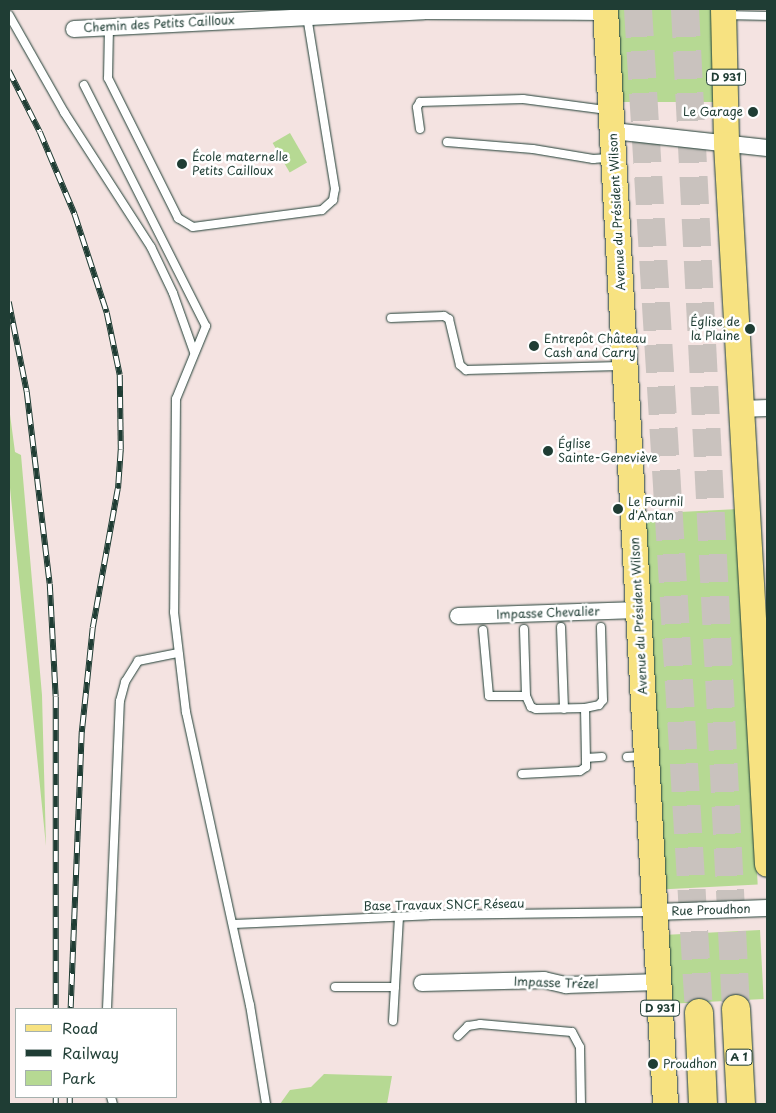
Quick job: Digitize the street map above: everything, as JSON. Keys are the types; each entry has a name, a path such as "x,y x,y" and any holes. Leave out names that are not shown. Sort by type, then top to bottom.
{"highway":[{"name":"A 1","path":"736,1009 741,1104"},
{"path":"699,1013 704,1104"}],"main road":[{"name":"Avenue du Président Wilson","path":"605,10 638,610 637,756 656,912 665,1104"},
{"name":"D 931","path":"723,12 726,144 741,409 761,662 767,864"}],"street":[{"name":"Chemin des Petits Cailloux","path":"74,29 424,11 605,10"},
{"path":"612,121 726,144 767,148"},
{"path":"741,409 767,408"},
{"name":"Impasse Chevalier","path":"458,616 638,610"},
{"name":"Rue Proudhon","path":"656,912 767,908"},
{"name":"Impasse Trézel","path":"422,983 544,980 566,985 659,982"}],"lane":[{"path":"723,12 767,16"},
{"path":"9,15 64,112 151,247 174,293 194,352"},
{"path":"109,27 108,78 178,218 193,227 322,210 333,200 335,189 307,17"},
{"path":"84,84 206,326 176,399 174,424 174,612 186,712 234,924 260,1054 266,1104"},
{"path":"420,129 417,107 420,102 524,99 612,121"},
{"path":"447,142 533,149 593,159 614,157"},
{"path":"391,318 444,316 449,319 460,365 466,370 625,366"},
{"path":"561,627 564,709"},
{"path":"524,629 526,696 531,707 536,709 564,709 599,705 604,700 601,627"},
{"path":"483,630 486,692 492,697 526,696"},
{"path":"107,1008 120,701 125,682 138,660 178,654"},
{"path":"522,774 580,771 586,767 585,708"},
{"path":"586,758 602,758"},
{"name":"Base Travaux SNCF Réseau","path":"234,924 399,917 656,912"},
{"path":"392,1021 399,917"},
{"path":"335,987 395,987"},
{"path":"458,1036 468,1026 480,1024 572,1032 580,1047 581,1104"}],"green space":[{"path":"614,9 714,9 714,102 614,102"},
{"path":"290,133 307,162 290,172 273,143"},
{"path":"9,407 15,452 21,455 42,695 46,846 9,478"},
{"path":"738,509 758,884 661,890 641,514"},
{"path":"760,930 764,999 667,1004 663,935"},
{"path":"324,1074 392,1076 387,1104 280,1104 290,1090 311,1087"}],"tunnel":[{"path":"638,9 699,1013"},
{"path":"685,9 736,1009"}],"railway":[{"path":"9,71 40,132 75,215 107,313 120,375 121,450 118,489 93,628 82,732 71,1008"},
{"path":"9,302 27,392 50,584 56,697 56,1008"},
{"path":"56,1098 56,1104"},
{"path":"70,1098 70,1104"}],"place":[{"name":"Le Garage","path":"753,112"},
{"name":"École maternelle Petits Cailloux","path":"182,164"},
{"name":"Église de la Plaine","path":"750,329"},
{"name":"Entrepôt Château Cash and Carry","path":"534,346"},
{"name":"Église Sainte-Geneviève","path":"548,451"},
{"name":"Le Fournil d'Antan","path":"618,509"},
{"name":"Proudhon","path":"653,1064"}]}
